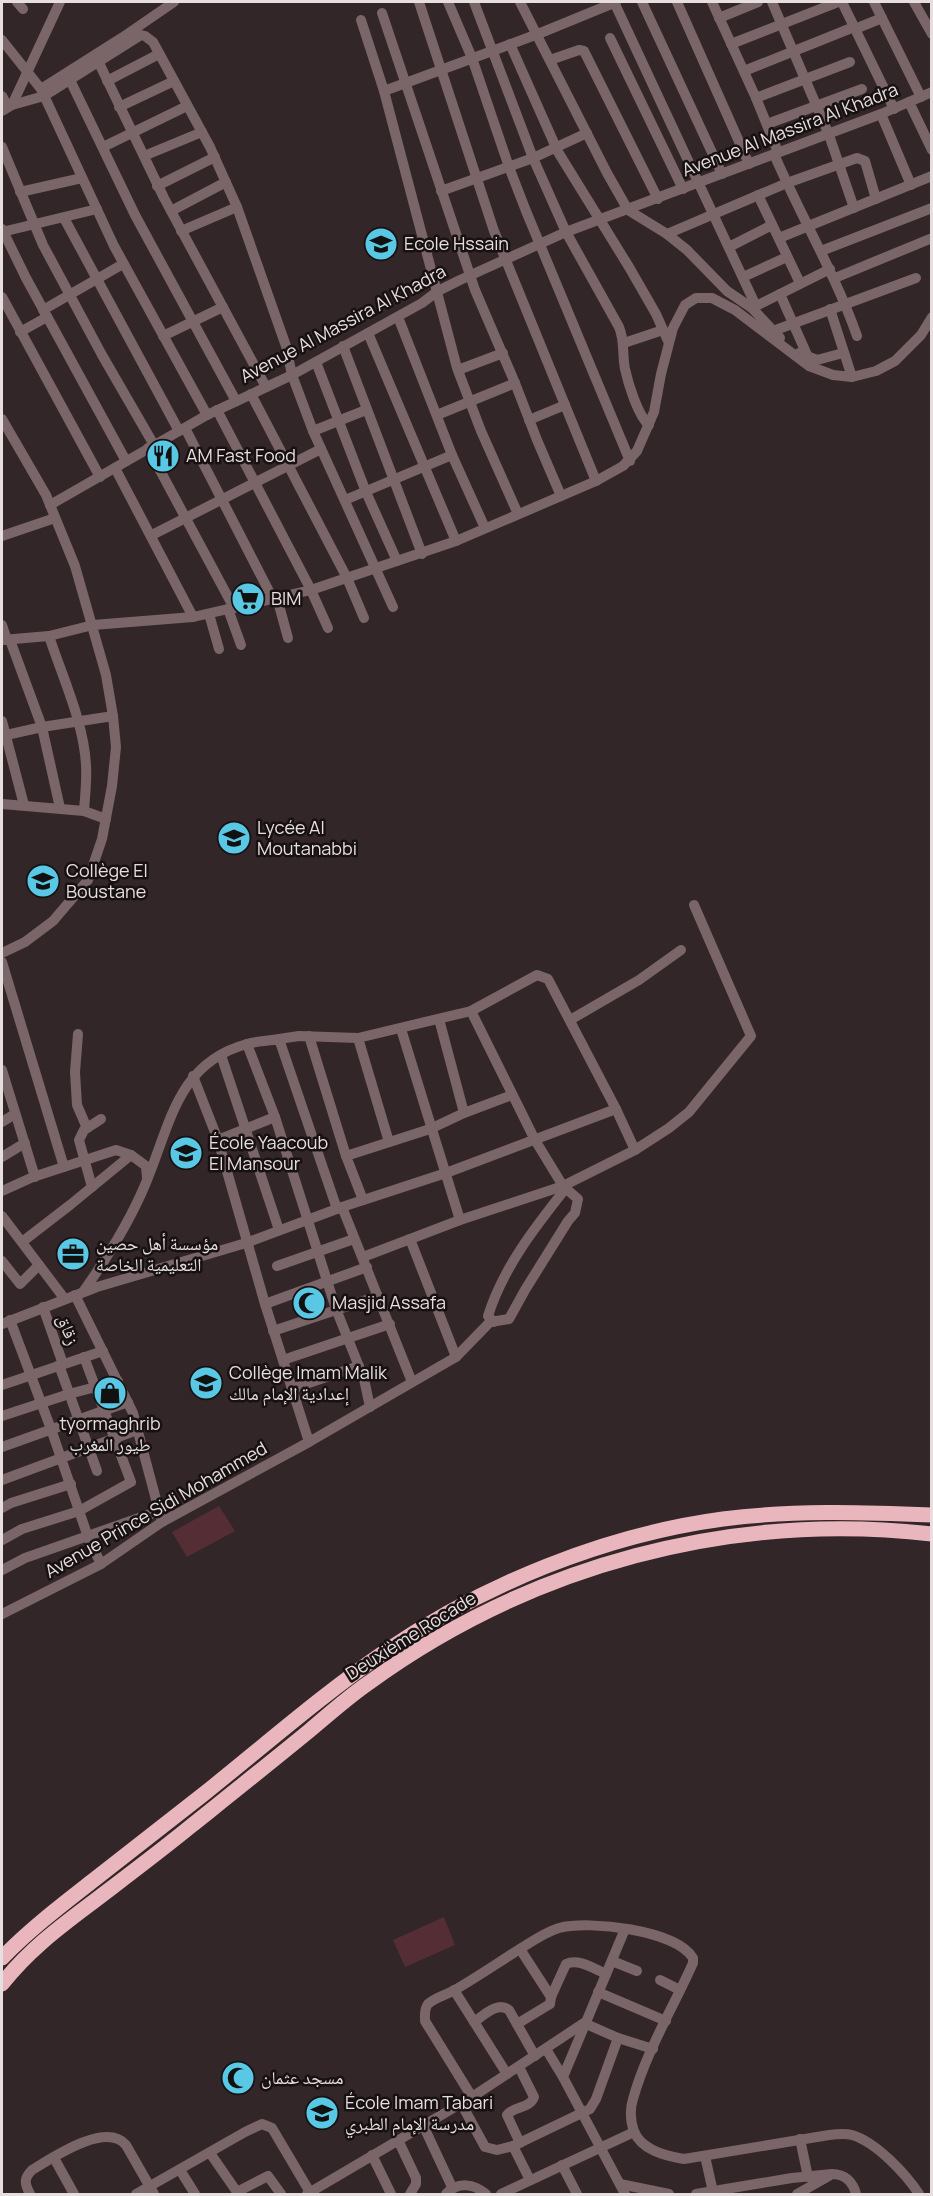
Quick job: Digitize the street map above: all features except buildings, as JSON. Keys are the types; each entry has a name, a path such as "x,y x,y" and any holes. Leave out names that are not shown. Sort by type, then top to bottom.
{"highway":[{"name":"Deuxième Rocade","path":"2,1958 48,1916 328,1694 386,1651 449,1612 530,1573 652,1533 722,1519 784,1513 844,1512 932,1515"},
{"name":"Deuxième Rocade","path":"2,1984 29,1953 57,1929 188,1828 367,1684 428,1644 490,1609 555,1580 618,1560 658,1549 724,1536 774,1530 852,1529 932,1534"}],"street":[{"path":"7,108 60,2"},
{"path":"42,92 174,2"},
{"path":"419,2 476,178 505,258 596,481"},
{"path":"448,2 472,58 509,167 539,244 630,461"},
{"path":"474,2 533,158 566,232 619,327 624,343 625,369 642,417 649,425"},
{"path":"520,2 628,210 667,234 695,257 732,295 754,307"},
{"path":"384,91 538,34 615,2 743,277 754,307 773,331 808,358 821,360 843,354"},
{"path":"642,2 722,174"},
{"path":"678,2 749,164"},
{"path":"712,2 767,124 787,183 846,303 857,336"},
{"path":"719,18 758,2"},
{"path":"772,2 829,135 854,208"},
{"path":"731,44 840,2 894,109"},
{"path":"874,2 926,94"},
{"path":"914,2 932,34"},
{"path":"382,13 470,276 561,496"},
{"path":"744,71 882,18"},
{"path":"360,20 384,91 458,370 518,514"},
{"path":"7,108 70,80 141,35 153,42 215,157 237,207 286,346 292,375 313,431 393,607"},
{"path":"610,38 683,189"},
{"path":"2,40 42,92 123,264 163,336 256,483 328,628"},
{"path":"510,44 556,148 648,300 669,341"},
{"path":"550,60 579,50 584,51 658,199"},
{"path":"107,81 159,54"},
{"path":"756,98 850,62"},
{"path":"99,63 157,186 266,387"},
{"path":"70,80 130,204 236,400"},
{"path":"119,107 174,81"},
{"path":"767,124 862,89"},
{"name":"Avenue Al Massira Al Khadra","path":"50,505 182,429 236,400 292,375 423,303 438,291 505,258 566,232 829,135 926,94"},
{"path":"2,96 7,108"},
{"path":"909,102 932,150"},
{"path":"103,147 187,106"},
{"path":"881,114 912,184"},
{"path":"144,156 202,132"},
{"path":"441,190 533,158 587,133"},
{"path":"2,147 33,225 151,446 231,608 240,645"},
{"path":"157,186 215,157"},
{"path":"667,234 787,183 857,158 863,159 876,199"},
{"path":"779,238 932,176"},
{"path":"2,181 14,178"},
{"path":"20,192 82,178"},
{"path":"171,211 226,182"},
{"path":"758,195 800,283"},
{"path":"181,231 237,207"},
{"path":"821,251 932,208"},
{"path":"97,209 2,231 126,461"},
{"path":"64,218 96,279 223,500 275,598 288,638"},
{"path":"729,247 772,225"},
{"path":"754,307 800,283 832,274 932,238"},
{"path":"743,277 788,257"},
{"path":"20,332 69,295 123,264"},
{"path":"773,331 916,278"},
{"path":"780,294 808,358"},
{"path":"2,297 100,477"},
{"path":"6,640 50,636 93,625 193,617 311,590 456,541 596,481 630,461 637,451 654,412 669,341 676,320 685,305 696,298 712,298 744,315 809,366 833,375 852,377 876,371 895,361 916,341 932,317"},
{"path":"163,336 223,307"},
{"path":"830,309 852,377"},
{"path":"398,317 452,455 485,528"},
{"path":"624,343 663,330"},
{"path":"368,333 456,541"},
{"path":"343,346 422,554"},
{"path":"458,370 503,353"},
{"path":"316,362 366,492 397,561"},
{"path":"437,416 515,382"},
{"path":"251,394 347,578 364,618"},
{"path":"529,420 565,405"},
{"path":"313,431 366,410"},
{"path":"2,419 50,505 75,566 93,625 113,716 116,747 112,786 94,868 80,892 53,921 25,942 2,953"},
{"path":"152,535 321,449"},
{"path":"345,500 452,455"},
{"path":"116,468 193,617"},
{"path":"2,536 56,518"},
{"path":"209,614 219,649"},
{"path":"2,625 42,727 60,808"},
{"path":"50,636 77,721 86,765 84,811"},
{"path":"4,736 42,727 113,716"},
{"path":"2,721 4,736 24,805"},
{"path":"2,804 84,811 106,819"},
{"path":"265,1304 328,1281 410,1239 460,1220 564,1187 635,1150 669,1128 688,1112 751,1036 694,905"},
{"path":"570,1020 639,980 681,950"},
{"path":"2,962 64,1167"},
{"path":"74,1295 117,1242 145,1184 177,1103 193,1076 213,1059 247,1044 309,1036 358,1038 439,1020 471,1011 537,975 548,979 635,1150"},
{"path":"471,1011 535,1140 564,1187"},
{"path":"439,1020 465,1113"},
{"path":"401,1029 430,1129 460,1220"},
{"path":"78,1034 75,1072 77,1105 87,1128"},
{"path":"309,1036 346,1155 363,1200"},
{"path":"358,1038 389,1142"},
{"path":"279,1039 339,1208 365,1262 412,1382"},
{"path":"247,1044 275,1117 320,1252 336,1309 359,1366 370,1407"},
{"path":"221,1055 279,1230"},
{"path":"2,1070 3,1084 35,1177"},
{"path":"193,1076 218,1140 246,1243 309,1442"},
{"path":"346,1155 430,1129 512,1095"},
{"path":"101,1564 88,1538 31,1374 6,1322 74,1295 246,1243 339,1208 446,1173 616,1109"},
{"path":"2,1122 15,1114"},
{"path":"218,1140 275,1117"},
{"path":"92,1187 79,1140 81,1133 101,1119"},
{"path":"2,1157 25,1143"},
{"path":"2,1191 35,1177 116,1150 131,1155 146,1166 145,1184"},
{"path":"22,1242 131,1155"},
{"path":"494,1322 488,1316 512,1262 564,1187"},
{"name":"Avenue Prince Sidi Mohammed","path":"2,1614 101,1564 160,1516 309,1442 456,1357 490,1322 509,1319 578,1205 578,1199 564,1187"},
{"path":"2,1216 39,1265 74,1295 128,1402 160,1516 25,1558 2,1570"},
{"path":"277,1266 354,1239"},
{"path":"410,1239 456,1357"},
{"path":"2,1261 20,1284 39,1265"},
{"path":"273,1331 378,1296"},
{"name":"زقاق","path":"43,1307 69,1394 97,1471"},
{"path":"283,1360 390,1324"},
{"path":"2,1383 103,1351"},
{"path":"2,1540 22,1529 79,1511 131,1482 84,1357"},
{"path":"291,1389 359,1366"},
{"path":"2,1416 95,1386 118,1381"},
{"path":"2,1447 128,1402"},
{"path":"2,1480 137,1430"},
{"path":"2,1508 71,1484"},
{"path":"472,2097 425,2021 424,2012 430,2002 556,1929 594,1925 625,1929 674,1943 690,1953 693,1963 653,2049 632,2101 631,2117 634,2132 651,2150 666,2156 684,2159 839,2133 854,2135 894,2164 919,2194"},
{"path":"564,2077 584,2023 625,1929"},
{"path":"517,2024 552,2002 520,1949"},
{"path":"612,1961 636,1971"},
{"path":"550,1997 566,1964 570,1962 579,1962 606,1974"},
{"path":"660,1980 680,1990"},
{"path":"454,1990 507,2074"},
{"path":"598,1992 666,2021"},
{"path":"474,2022 502,2006 509,2010 535,2056"},
{"path":"584,2023 618,2038 653,2049"},
{"path":"136,2194 152,2191 180,2170 257,2126 268,2125 272,2128 309,2194 472,2097 584,2023"},
{"path":"461,2103 485,2147 497,2151 516,2145 590,2109 596,2099 618,2038"},
{"path":"546,2049 564,2077 625,2194"},
{"path":"519,2067 534,2097 532,2102 510,2111 507,2115 530,2180"},
{"path":"423,2125 449,2191 471,2186 486,2194"},
{"path":"501,2194 634,2132"},
{"path":"30,2194 25,2182 32,2170 93,2139 114,2137 126,2145 152,2191"},
{"path":"800,2139 808,2177"},
{"path":"398,2140 416,2178 416,2184 410,2194"},
{"path":"210,2153 236,2192 268,2176 281,2194"},
{"path":"372,2155 391,2194"},
{"path":"705,2156 705,2194 762,2183 832,2174 839,2174 846,2178 856,2194"},
{"path":"54,2158 74,2194"},
{"path":"561,2165 577,2194"},
{"path":"180,2170 195,2194"},
{"path":"797,2194 832,2174"},
{"path":"762,2183 767,2194"},
{"path":"620,2184 666,2194"}],"shaded area":[{"path":"219,1506 235,1531 187,1557 172,1532"},
{"path":"444,1917 455,1945 405,1967 393,1940"}],"place":[{"name":"Ecole Hssain","path":"381,244"},
{"name":"AM Fast Food","path":"163,456"},
{"name":"BIM","path":"248,599"},
{"name":"Lycée Al Moutanabbi","path":"234,838"},
{"name":"Collège El Boustane","path":"43,881"},
{"name":"École Yaacoub El Mansour","path":"186,1153"},
{"name":"مؤسسة أهل حصين التعليمية الخاصة","path":"73,1254"},
{"name":"Masjid Assafa","path":"309,1303"},
{"name":"Collège Imam Malik إعدادية الإمام مالك","path":"206,1383"},
{"name":"tyormaghrib طيور المغرب","path":"110,1393"},
{"name":"مسجد عثمان","path":"238,2078"},
{"name":"École Imam Tabari مدرسة الإمام الطبري","path":"322,2113"}]}
